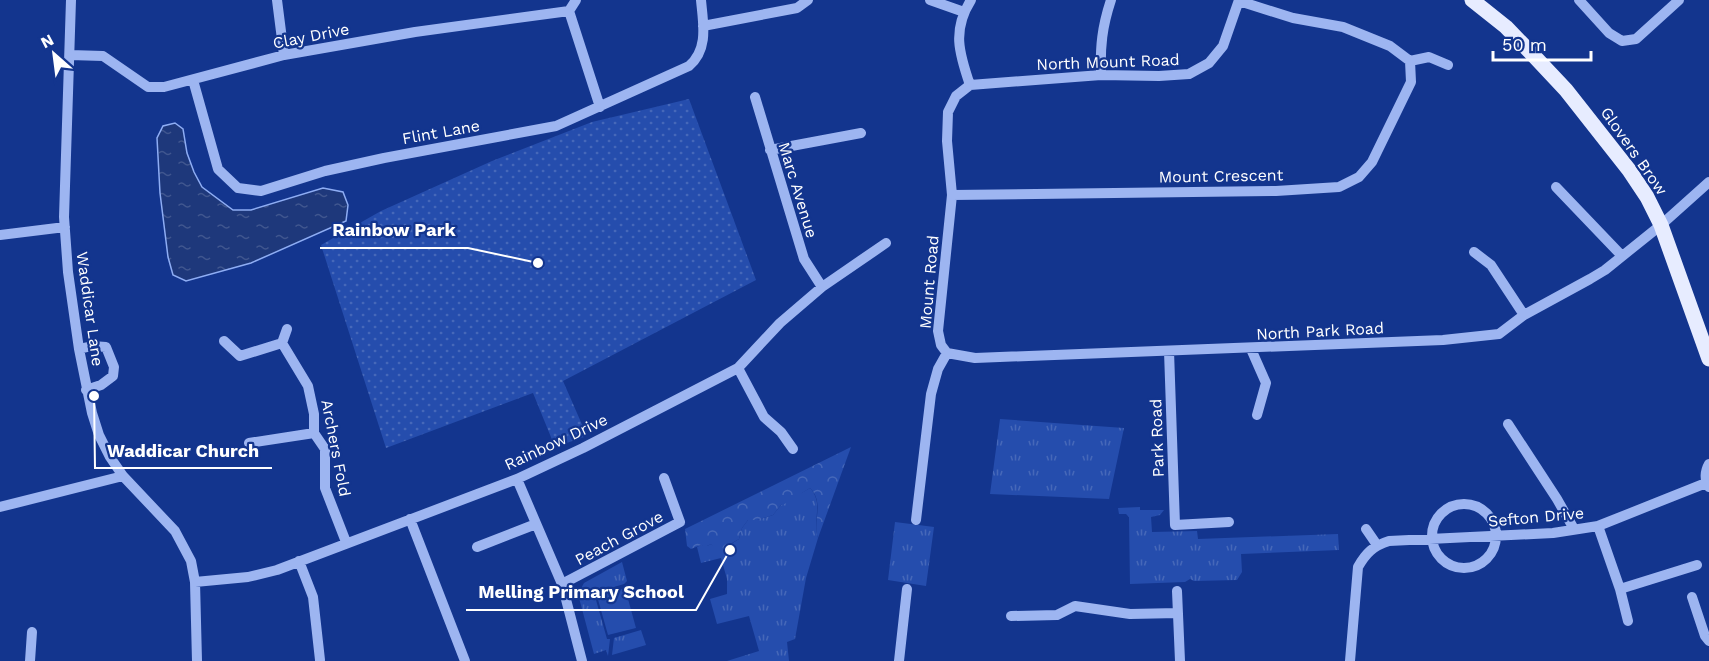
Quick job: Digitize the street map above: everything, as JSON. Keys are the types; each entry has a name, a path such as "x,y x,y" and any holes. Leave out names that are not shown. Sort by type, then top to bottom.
{"main road":[{"name":"Glovers Brow","path":"1472,0 1506,27 1566,90 1629,170 1647,197 1677,265 1709,360"}],"street":[{"name":"Waddicar Lane","path":"71,0 65,227 78,349 86,390 99,435 110,457 123,476 175,531 190,561 195,582 197,661"},
{"path":"277,0 284,55"},
{"path":"576,0 569,11 600,107"},
{"name":"Flint Lane","path":"193,80 218,169 238,188 261,191 325,171 384,158 556,126 600,107 689,66 701,53 703,26 701,0"},
{"path":"703,26 797,8 808,0"},
{"path":"930,0 964,12"},
{"path":"970,85 958,43 964,12 972,0"},
{"path":"1101,75 1100,48 1104,22 1111,0"},
{"path":"1239,0 1293,18 1343,27 1390,46 1410,61 1429,57 1448,65"},
{"name":"North Mount Road","path":"970,85 1101,75 1189,74 1209,63 1223,46 1239,0"},
{"path":"1579,0 1609,33 1622,41 1636,39 1679,0"},
{"name":"Clay Drive","path":"70,55 103,56 148,87 164,87 284,55 415,32 569,11"},
{"name":"Mount Crescent","path":"952,195 1276,191 1339,187 1359,177 1372,162 1411,82 1410,61"},
{"name":"Mount Road","path":"947,353 941,345 938,331 952,195 947,141 948,112 956,96 970,85"},
{"name":"Marc Avenue","path":"755,97 804,258 822,287"},
{"path":"770,150 861,133"},
{"name":"North Park Road","path":"947,353 975,358 1251,349 1443,340 1499,334 1524,315 1590,279 1622,256 1709,182"},
{"path":"1556,187 1622,256"},
{"path":"0,235 65,227"},
{"name":"Rainbow Drive","path":"195,582 248,577 277,570 517,478 583,448 738,368 780,323 822,287 886,243"},
{"path":"1474,252 1491,265 1524,315"},
{"path":"224,341 240,356 282,343 287,328"},
{"name":"Archers Fold","path":"282,343 308,386 314,414 315,433 325,449 326,488 346,542"},
{"path":"78,349 106,347 114,367 113,376 101,385 86,390"},
{"path":"1251,349 1266,383 1257,415"},
{"name":"Park Road","path":"1170,351 1175,525 1229,522"},
{"path":"916,520 931,394 938,369 947,353"},
{"path":"738,368 764,417 781,432 793,449"},
{"path":"1508,424 1574,529"},
{"path":"249,443 315,433"},
{"path":"1708,485 1706,470 1709,464"},
{"path":"0,507 123,476"},
{"path":"517,478 562,584 582,661"},
{"name":"Peach Grove","path":"562,584 680,522 664,478"},
{"name":"Sefton Drive","path":"1377,545 1432,539 1553,533 1598,526 1708,485"},
{"path":"1460,505 1473,506 1485,512 1493,523 1496,536 1493,551 1483,562 1476,566 1461,568 1441,558 1436,552 1432,539 1433,529 1442,513 1460,505"},
{"path":"410,519 465,661"},
{"path":"477,547 536,524"},
{"path":"1598,526 1620,589 1628,621"},
{"path":"1350,661 1358,567 1365,555 1377,545 1366,529"},
{"path":"299,561 313,597 320,660"},
{"path":"1620,589 1697,565"},
{"path":"899,661 906,589"},
{"path":"1177,591 1180,661"},
{"path":"1692,597 1705,636 1709,641"},
{"path":"1011,616 1057,615 1076,606 1130,614 1178,613"},
{"path":"30,661 32,632"}],"green space":[{"path":"689,99 756,280 563,381 587,436 555,447 533,393 386,448 321,245 381,211 492,161 592,122"},
{"path":"1000,419 1124,428 1109,499 990,494"},
{"path":"851,447 818,538 816,525 818,506 810,488 796,500 781,505 773,515 748,520 742,528 739,539 725,547 716,549 711,544 691,549 687,546 685,529"},
{"path":"810,488 817,506 818,538 806,578 795,639 787,642 789,661 727,661 759,651 749,616 717,624 710,599 727,594 727,579 721,558 701,563 697,547 731,544 739,539 742,528 748,520 773,515 781,505"},
{"path":"1140,507 1140,510 1164,510 1160,515 1151,517 1152,532 1197,531 1198,539 1338,534 1339,550 1241,554 1242,572 1237,580 1194,581 1190,579 1185,582 1130,584 1129,517 1126,514 1119,514 1118,508"},
{"path":"895,522 934,527 926,586 888,580"},
{"path":"622,562 627,581 594,593 607,639 610,639 608,656 606,650 594,654 578,594 584,583"},
{"path":"625,588 636,628 608,635 597,596"},
{"path":"641,630 646,645 612,655 614,638"}],"water":[{"path":"175,123 183,129 187,153 202,187 233,210 251,210 323,188 343,192 348,205 346,221 251,263 186,281 173,275 168,257 160,193 157,138 163,126"}],"place":[{"name":"Rainbow Park","path":"538,263"},
{"name":"Waddicar Church","path":"94,396"},
{"name":"Melling Primary School","path":"730,550"}]}
